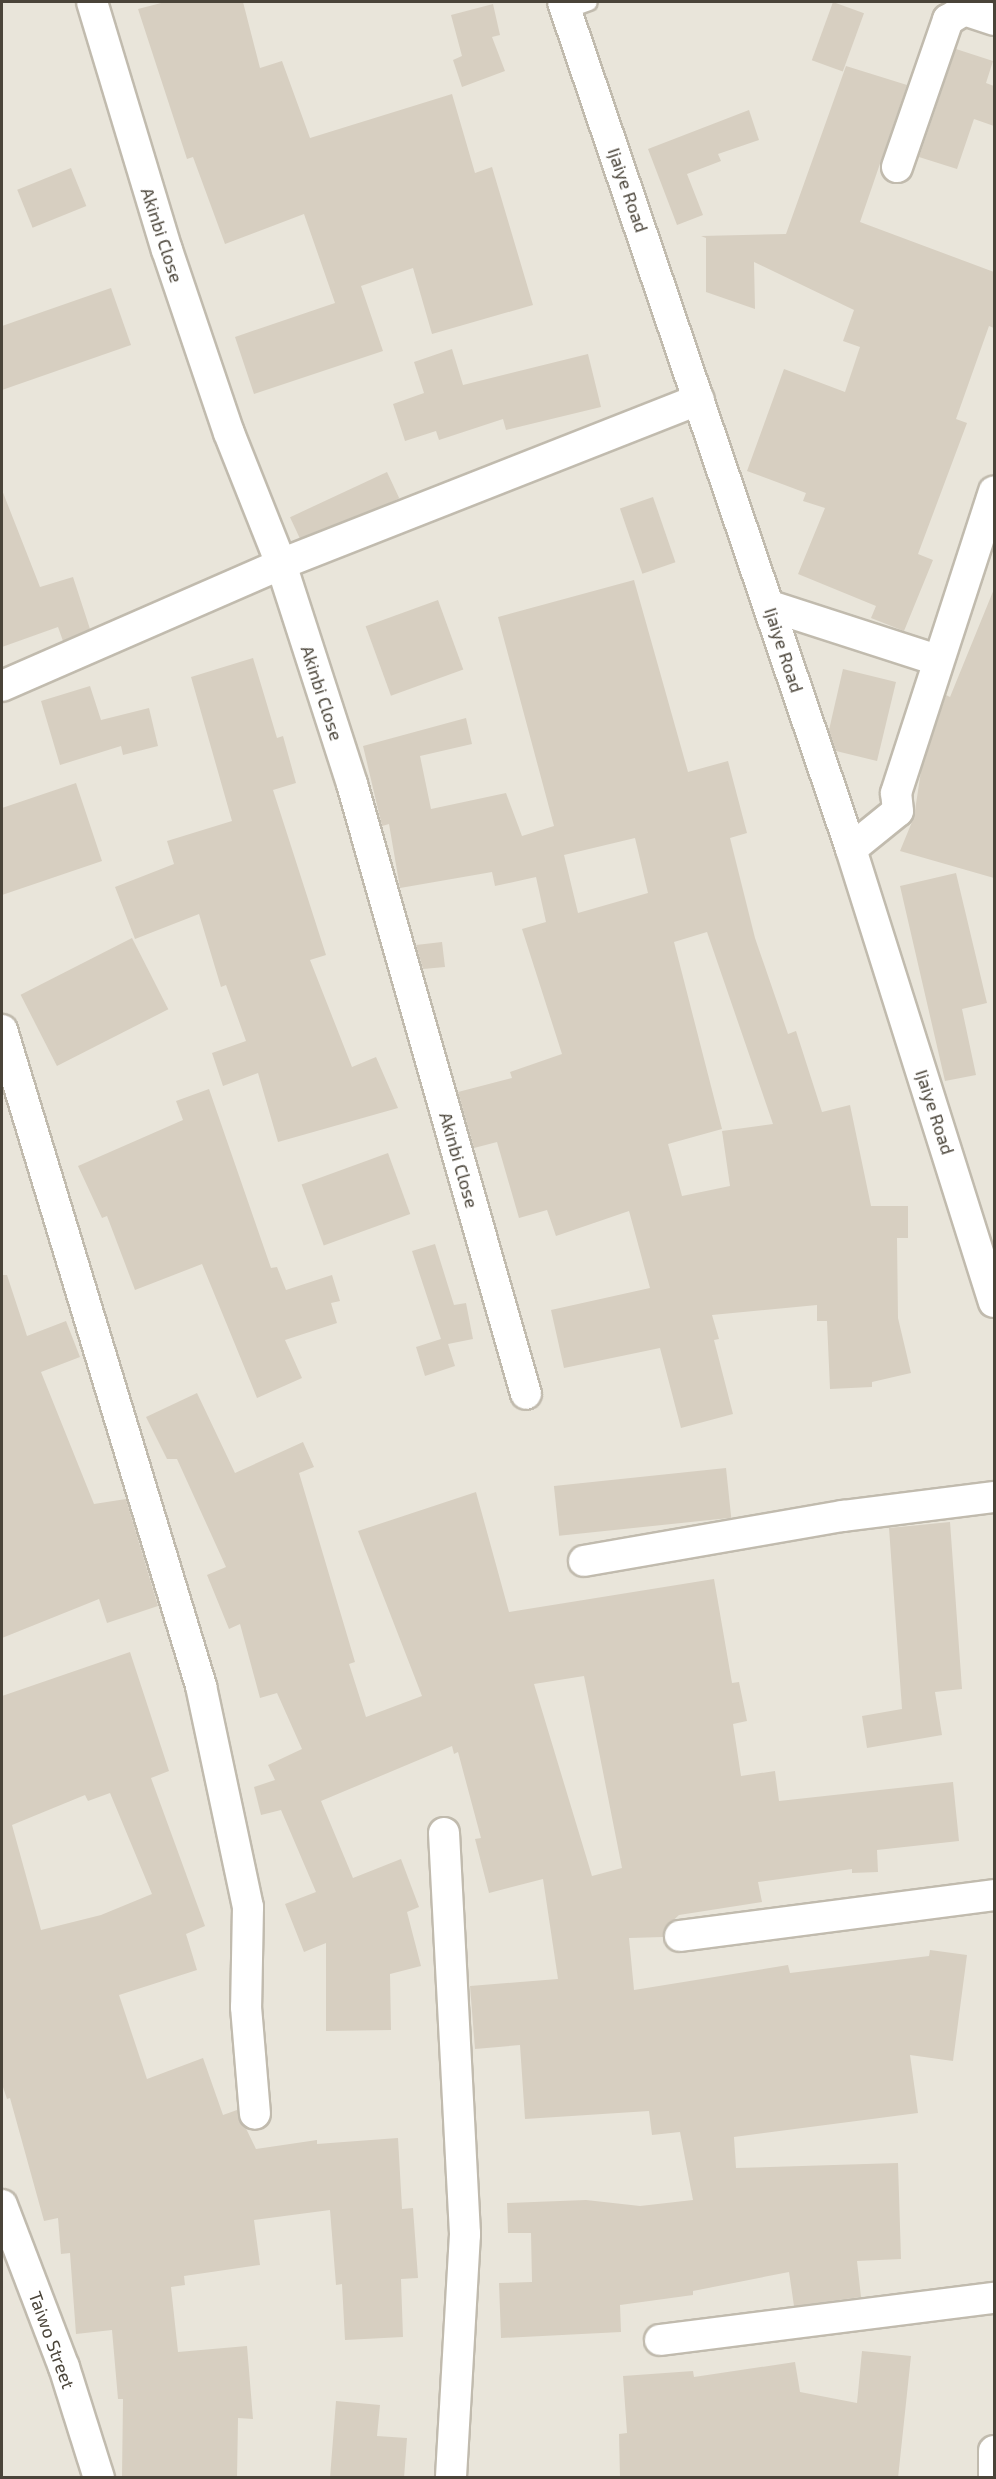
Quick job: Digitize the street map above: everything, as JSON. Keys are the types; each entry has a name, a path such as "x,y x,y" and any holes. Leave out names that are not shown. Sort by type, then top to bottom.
{"street":[{"name":"Akinbi Close","path":"92,2 167,250 229,433 281,564 352,784 526,1394"},
{"name":"Ijaiye Road","path":"573,4 699,399 851,849 994,1302"},
{"path":"897,167 948,20 964,10 994,20"},
{"path":"2,686 281,564 699,399"},
{"path":"851,849 898,811 896,793 937,660 994,492"},
{"path":"770,606 937,660"},
{"path":"2,1030 201,1686 248,1907 246,2007 255,2114"},
{"path":"585,1561 843,1516 994,1497"},
{"path":"444,1833 465,2234 451,2478"},
{"path":"680,1936 994,1895"},
{"name":"Taiwo Street","path":"2,2205 64,2367 99,2478"},
{"path":"660,2340 994,2298"},
{"path":"994,2451 994,2478"}],"shaded area":[{"path":"2,2 994,2 994,2477 2,2477"}],"building":[{"path":"165,2 243,2 260,68 282,61 310,138 452,94 475,173 492,167 533,305 432,334 413,268 361,286 383,351 254,394 235,337 335,303 304,214 225,244 193,157 187,159 138,9"},
{"path":"833,2 864,13 843,72 812,60"},
{"path":"493,4 500,35 492,37 505,71 462,87 453,60 462,56 451,15"},
{"path":"956,49 993,61 986,83 994,86 994,126 974,119 957,169 919,157"},
{"path":"846,66 907,85 860,222 994,272 994,328 989,326 956,419 967,423 918,554 933,560 904,631 871,618 876,606 798,574 825,508 803,501 806,493 747,471 784,369 845,392 860,347 843,341 854,310 754,262 755,309 706,292 706,238 701,236 786,234"},
{"path":"749,110 759,140 718,154 721,161 687,174 703,215 677,225 648,149"},
{"path":"71,168 86,206 33,228 17,190"},
{"path":"111,288 131,345 2,390 2,326"},
{"path":"452,349 463,385 588,354 601,407 506,430 503,419 439,440 436,431 405,441 393,404 424,393 414,362"},
{"path":"387,472 399,498 302,544 290,517"},
{"path":"2,490 40,587 73,577 90,629 63,641 58,627 2,647"},
{"path":"653,497 675,562 642,574 620,508"},
{"path":"634,580 688,772 728,761 747,833 730,838 755,938 788,1034 796,1031 822,1112 850,1105 871,1206 908,1206 908,1238 897,1238 898,1318 911,1373 872,1382 872,1387 830,1389 827,1321 817,1321 817,1305 712,1315 719,1339 714,1340 733,1414 681,1428 660,1348 564,1368 551,1310 650,1288 629,1211 556,1236 547,1210 519,1218 497,1142 474,1148 458,1092 512,1078 510,1072 562,1054 522,929 546,922 536,877 495,886 492,872 400,888 389,824 382,826 363,746 466,718 472,744 420,756 431,809 506,793 522,836 554,826 498,617","holes":["635,838 648,893 578,913 564,855","707,932 773,1124 722,1131 730,1186 682,1196 668,1144 722,1129 674,942"]},
{"path":"994,589 994,878 900,851 914,817 921,771 946,695 950,697"},
{"path":"438,600 463,670 391,696 366,626"},
{"path":"253,658 277,738 283,736 296,783 273,790 326,955 310,960 352,1067 376,1057 398,1108 278,1142 258,1073 223,1086 212,1053 246,1041 226,985 221,987 199,914 135,939 115,887 174,864 167,841 232,821 191,677"},
{"path":"843,669 896,682 877,761 836,751 829,730"},
{"path":"90,686 101,720 149,708 158,746 123,755 121,746 60,765 41,701"},
{"path":"76,783 102,861 2,895 2,808"},
{"path":"956,873 987,1003 962,1009 976,1075 945,1081 900,886"},
{"path":"132,938 168,1009 57,1066 21,995"},
{"path":"442,942 445,967 423,969 416,945"},
{"path":"209,1089 271,1268 277,1267 286,1290 332,1275 340,1301 331,1303 337,1323 285,1340 302,1378 257,1398 202,1264 135,1290 107,1216 102,1218 78,1166 183,1120 176,1101"},
{"path":"388,1153 410,1214 324,1246 302,1184"},
{"path":"435,1244 454,1305 466,1303 473,1339 448,1344 455,1366 425,1376 416,1347 441,1339 412,1251"},
{"path":"2,1275 7,1275 27,1336 66,1321 80,1357 41,1372 94,1504 126,1499 158,1606 107,1623 99,1599 2,1638"},
{"path":"197,1393 235,1473 303,1442 314,1467 299,1473 355,1662 349,1664 366,1717 422,1696 358,1531 476,1492 509,1612 714,1579 732,1683 739,1682 747,1721 733,1724 741,1776 775,1771 779,1801 953,1782 959,1841 877,1850 878,1872 852,1873 852,1869 758,1882 762,1902 679,1915 664,1929 663,1937 629,1938 634,1990 788,1965 790,1973 929,1956 930,1950 967,1955 953,2061 910,2055 918,2113 734,2137 736,2168 898,2163 901,2259 857,2261 861,2297 794,2306 789,2272 693,2291 693,2295 620,2305 621,2332 501,2338 499,2283 532,2282 531,2233 508,2233 507,2203 586,2200 640,2206 693,2200 680,2132 652,2135 649,2111 525,2119 520,2045 475,2049 470,1986 558,1979 543,1879 489,1893 475,1839 481,1838 458,1752 454,1754 452,1746 321,1801 353,1878 401,1859 419,1907 407,1912 421,1966 390,1974 391,2030 326,2031 326,1943 304,1952 285,1904 316,1892 281,1810 261,1815 254,1787 275,1780 268,1765 302,1749 277,1693 260,1698 240,1624 229,1629 207,1575 226,1567 177,1459 167,1459 146,1417","holes":["584,1676 622,1868 592,1876 534,1684"]},
{"path":"726,1468 731,1518 559,1536 554,1486"},
{"path":"950,1522 962,1689 935,1692 942,1735 867,1748 862,1716 902,1709 889,1528"},
{"path":"130,1652 169,1771 151,1778 205,1926 186,1934 197,1970 119,1995 147,2079 203,2058 223,2115 237,2110 256,2149 317,2140 317,2144 398,2138 402,2209 413,2208 418,2278 401,2279 403,2337 345,2340 342,2284 336,2285 330,2210 254,2220 260,2265 184,2276 185,2285 171,2287 178,2352 247,2346 253,2419 238,2418 237,2478 122,2477 123,2399 118,2399 112,2330 76,2334 70,2253 61,2254 58,2218 44,2221 10,2098 7,2099 2,2084 2,1696","holes":["110,1793 152,1894 101,1915 41,1930 12,1825 85,1795 88,1801"]},
{"path":"862,2351 911,2356 898,2478 620,2478 619,2434 627,2433 623,2376 693,2371 694,2377 795,2362 800,2392 857,2403"},
{"path":"336,2401 380,2405 377,2436 407,2438 404,2478 330,2478"}]}
